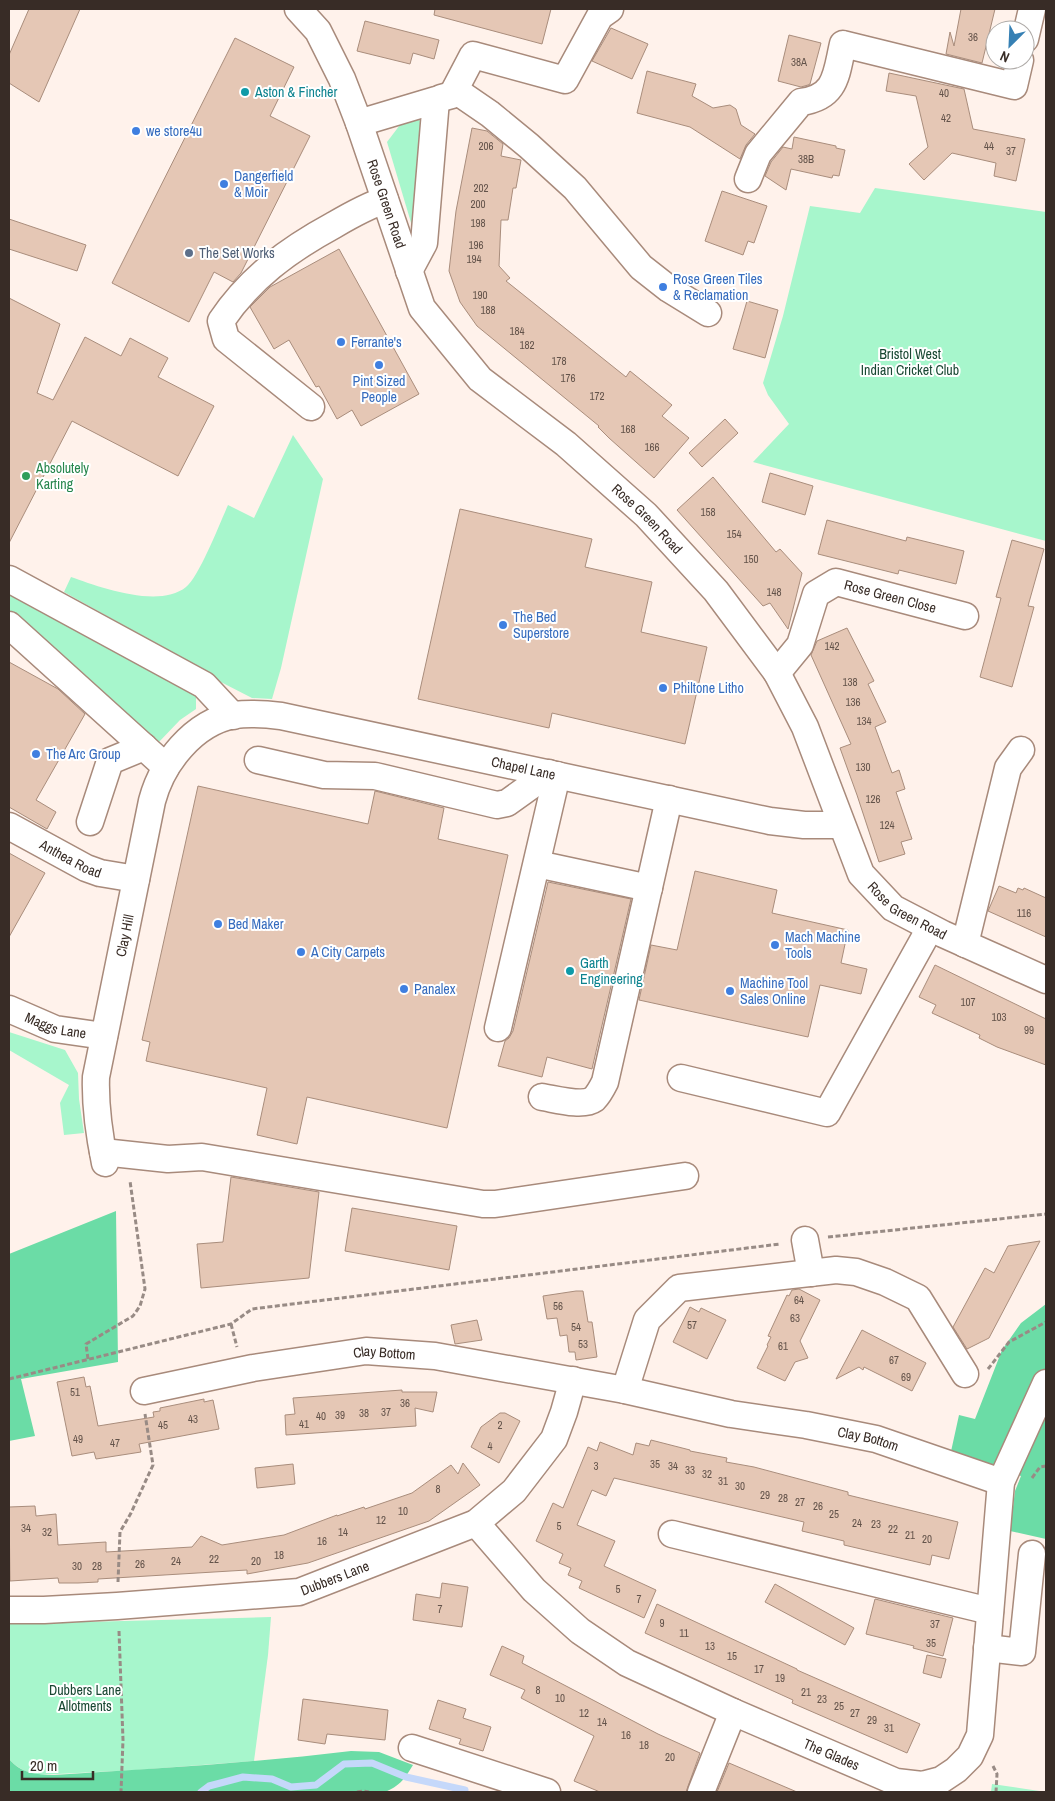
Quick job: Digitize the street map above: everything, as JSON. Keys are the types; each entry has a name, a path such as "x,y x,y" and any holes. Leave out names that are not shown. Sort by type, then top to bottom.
{"street":[{"name":"Rose Green Road","path":"298,9 318,31 342,79 360,123 422,308 480,379 566,444 646,515 716,590 777,673 804,726 861,874 893,908 930,928 1046,980"},
{"path":"409,271 424,243 445,95 472,55 565,80 600,16 610,9"},
{"path":"748,179 758,154 801,102 810,101 825,94 834,84 842,44 1014,86 1018,70"},
{"path":"360,123 445,95 490,114 575,188 641,267 669,289 708,313"},
{"path":"311,407 226,339 221,321 235,300 282,257 368,205 385,200"},
{"path":"9,579 204,685 233,716"},
{"name":"Rose Green Close","path":"777,673 800,645 816,594 836,582 965,616"},
{"path":"9,626 166,767"},
{"name":"Chapel Lane","path":"207,726 233,716 262,714 281,716 770,821 804,825 841,825"},
{"name":"Clay Hill","path":"104,1158 99,1133 95,1092 96,1076 156,789 166,767 182,747 207,726"},
{"path":"90,822 110,761 144,747"},
{"path":"965,944 1008,768 1021,750"},
{"path":"258,760 324,776 376,776 497,805 507,803 553,774"},
{"path":"498,1028 538,864 553,774"},
{"path":"542,1097 586,1102 594,1099 605,1082 669,799"},
{"name":"Anthea Road","path":"9,826 86,868 136,878"},
{"path":"538,864 649,888"},
{"path":"681,1078 827,1113 930,928"},
{"name":"Maggs Lane","path":"9,1010 55,1029 104,1036"},
{"path":"104,1158 168,1159 202,1157 490,1204 685,1176"},
{"path":"805,1240 811,1272"},
{"path":"625,1390 647,1320 679,1288 836,1270 856,1272 885,1282 918,1298 965,1374"},
{"name":"Clay Bottom","path":"144,1391 253,1368 366,1351 435,1356 625,1390 731,1414 806,1425 876,1439 1000,1482"},
{"name":"Dubbers Lane","path":"9,1610 117,1606 299,1592 476,1523 514,1491 554,1439 564,1412 572,1380"},
{"path":"1000,1482 1046,1383"},
{"name":"The Glades","path":"476,1523 534,1590 580,1631 627,1663 733,1712 896,1782 922,1785 941,1780 956,1770 970,1756 980,1735 1000,1482"},
{"path":"672,1534 990,1611"},
{"path":"987,1648 1022,1658 1032,1554"},
{"path":"701,1792 733,1712"},
{"path":"412,1748 547,1792"}],"path":[{"path":"88,1359 86,1344 133,1316 140,1306 145,1289 130,1175 119,1163 104,1158"},
{"path":"9,1379 231,1324 252,1309 436,1285 596,1268 805,1240 1046,1214"},
{"path":"965,1374 984,1374 1010,1342 1046,1322"},
{"path":"121,1792 123,1740 117,1606 120,1532 132,1513 154,1465 144,1408 144,1391"},
{"path":"996,1792 997,1774"},
{"path":"357,1792 369,1792"}],"green space":[{"path":"406,117 419,120 425,124 412,226 387,142"},
{"name":"Bristol West Indian Cricket Club","path":"875,188 1046,212 1046,541 753,462 789,424 768,395 763,383 783,316 810,206 860,213"},
{"path":"293,435 323,479 281,668 272,699 252,698 213,678 209,673 64,592 71,577 97,586 145,596 161,596 174,593 186,587 203,561 228,505 254,518"},
{"path":"9,591 196,692 196,709 180,720 158,743 149,738 9,610"},
{"path":"9,1032 65,1050 78,1073 79,1099 84,1133 64,1135 60,1103 69,1085 9,1050"},
{"path":"116,1211 118,1362 21,1379 35,1436 9,1441 9,1254"},
{"path":"1046,1304 1046,1539 1010,1531 1015,1491 1021,1476 950,1456 959,1415 975,1419 1002,1350 1021,1323"},
{"name":"Dubbers Lane Allotments","path":"271,1617 254,1761 38,1775 22,1769 9,1759 9,1624"},
{"path":"351,1751 379,1752 413,1765 402,1781 385,1792 9,1792 9,1759 29,1772 54,1775 240,1762"},
{"path":"992,1784 1046,1792 991,1792"}],"building":[{"path":"29,9 80,9 39,102 9,83 9,55"},
{"path":"435,9 551,9 542,44 434,15"},
{"path":"961,9 995,9 992,20 985,20 985,51 982,63 946,54 950,32 954,46"},
{"path":"365,21 439,40 434,59 413,53 410,64 357,51"},
{"path":"611,28 648,44 632,79 592,61"},
{"path":"789,35 821,43 810,84 808,85 801,87 778,81"},
{"path":"235,38 294,67 270,116 310,136 241,273 233,282 214,272 189,322 112,283"},
{"path":"647,71 696,84 692,96 713,108 730,105 736,109 741,125 755,134 746,145 740,159 690,127 637,113"},
{"path":"889,73 964,89 973,129 1025,139 1016,181 994,176 996,163 952,153 924,180 909,164 928,147 916,96 886,91"},
{"path":"472,128 487,131 503,144 501,156 521,160 516,188 513,188 508,220 501,220 499,266 510,278 506,281 626,377 630,371 672,405 662,416 689,438 654,478 609,438 599,426 477,326 460,302 449,271 456,211"},
{"path":"794,137 836,146 836,148 845,150 839,176 833,175 832,178 791,169 786,190 765,176 771,162 783,147 792,149"},
{"path":"722,191 767,206 754,243 748,241 743,255 705,241"},
{"path":"9,219 86,245 77,271 9,249"},
{"path":"339,249 419,394 361,426 352,410 337,419 319,386 316,387 289,340 274,349 250,307 270,287"},
{"path":"9,298 60,324 37,393 53,400 85,337 121,356 130,338 168,358 158,377 214,406 178,476 72,421 9,543"},
{"path":"747,301 778,310 765,358 733,349"},
{"path":"725,419 738,433 702,467 689,453"},
{"path":"770,473 813,486 805,515 762,502"},
{"path":"713,477 776,552 780,549 802,573 788,629 770,603 763,606 677,510"},
{"name":"The Bed Superstore","path":"460,509 592,539 585,567 652,582 641,632 707,647 685,744 552,713 549,728 418,699"},
{"path":"827,520 906,541 907,537 964,551 956,584 899,570 898,574 818,554"},
{"path":"1012,540 1044,549 1028,606 1034,607 1012,687 980,677 1001,598 996,597"},
{"path":"847,628 874,681 868,684 886,722 875,727 892,773 899,770 905,789 896,792 912,839 901,842 905,854 879,862 840,748 851,744 811,655 817,641"},
{"name":"The Arc Group","path":"9,662 58,689 85,714 36,800 56,812 47,829 9,807"},
{"path":"198,786 368,824 375,791 444,808 438,839 508,855 447,1128 307,1097 297,1144 257,1135 267,1088 146,1061 150,1042 142,1040"},
{"path":"9,853 45,873 9,937"},
{"path":"695,871 777,890 772,913 848,930 841,963 867,969 861,994 820,985 808,1037 639,1000 651,945 677,950"},
{"name":"Garth Engineering","path":"548,882 631,899 592,1069 547,1057 542,1077 498,1066 505,1041 513,1031"},
{"path":"999,886 1016,893 1018,888 1023,890 1024,888 1046,898 1046,937 988,911"},
{"path":"935,965 1046,1019 1046,1065 997,1047 979,1038 980,1035 932,1013 936,1005 919,997"},
{"path":"231,1177 319,1192 309,1278 201,1288 197,1244 223,1242"},
{"path":"352,1208 457,1226 449,1270 345,1251"},
{"path":"1040,1241 989,1338 967,1349 953,1327 985,1268 994,1273 1008,1246"},
{"path":"799,1289 820,1300 800,1341 808,1358 795,1362 785,1381 757,1368 768,1346 771,1337 768,1336 787,1295 789,1296 792,1290"},
{"path":"583,1291 588,1322 592,1322 597,1357 576,1360 575,1352 569,1352 567,1335 560,1336 557,1318 547,1319 543,1296"},
{"path":"690,1307 699,1312 701,1308 726,1320 707,1359 673,1342"},
{"path":"477,1320 482,1340 455,1344 451,1325"},
{"path":"862,1330 926,1363 912,1391 864,1367 863,1370 859,1367 836,1379"},
{"path":"84,1377 86,1387 90,1386 98,1426 154,1417 153,1412 160,1411 160,1408 204,1399 204,1402 213,1400 219,1429 139,1444 141,1452 96,1459 94,1452 72,1456 57,1382"},
{"path":"402,1390 402,1392 437,1392 433,1412 415,1408 416,1426 286,1435 285,1415 295,1414 293,1398"},
{"path":"500,1413 505,1413 520,1421 499,1463 471,1447 481,1427"},
{"path":"651,1440 690,1451 727,1458 726,1462 754,1467 848,1492 848,1495 958,1522 949,1559 932,1555 930,1565 844,1545 844,1541 802,1531 804,1522 614,1478 606,1496 592,1490 577,1525 615,1541 604,1566 656,1590 644,1618 579,1588 582,1581 568,1575 571,1568 559,1563 563,1554 536,1541 553,1503 563,1508 588,1447 597,1451 600,1442 633,1455 636,1443 649,1446"},
{"path":"463,1463 480,1485 429,1521 308,1563 247,1574 247,1570 98,1579 98,1582 78,1583 59,1583 58,1578 10,1581 9,1507 35,1506 36,1516 56,1514 58,1545 106,1542 106,1552 192,1547 201,1536 222,1545 284,1535 337,1515 364,1507 365,1509 412,1493 451,1465 458,1474"},
{"path":"293,1464 295,1484 257,1488 255,1468"},
{"path":"442,1583 468,1587 462,1627 413,1620 416,1594 440,1598"},
{"path":"775,1584 854,1628 845,1645 765,1602"},
{"path":"875,1599 953,1618 943,1656 913,1648 914,1646 866,1634"},
{"path":"657,1604 797,1670 920,1724 907,1753 792,1703 793,1700 645,1633"},
{"path":"502,1646 524,1656 522,1663 658,1734 700,1753 686,1792 600,1792 574,1781 594,1736 521,1698 525,1690 490,1675"},
{"path":"927,1655 946,1659 941,1678 923,1673"},
{"path":"303,1699 388,1710 385,1740 327,1734 325,1744 298,1740"},
{"path":"438,1700 466,1709 463,1718 491,1727 483,1751 459,1744 461,1739 429,1729"},
{"path":"729,1763 797,1792 717,1792"}],"waterway":[{"path":"201,1792 209,1786 243,1777 272,1779 291,1787 316,1785 344,1764 372,1763 406,1777 465,1790"}],"place":[{"name":"Aston & Fincher","path":"245,92"},
{"name":"we store4u","path":"136,131"},
{"name":"Dangerfield & Moir","path":"224,184"},
{"name":"The Set Works","path":"189,253"},
{"name":"Rose Green Tiles & Reclamation","path":"663,287"},
{"name":"Ferrante's","path":"341,342"},
{"name":"Pint Sized People","path":"379,365"},
{"name":"Absolutely Karting","path":"26,476"},
{"name":"The Bed Superstore","path":"503,625"},
{"name":"Philtone Litho","path":"663,688"},
{"name":"The Arc Group","path":"36,754"},
{"name":"Bed Maker","path":"218,924"},
{"name":"Mach Machine Tools","path":"775,945"},
{"name":"A City Carpets","path":"301,952"},
{"name":"Garth Engineering","path":"570,971"},
{"name":"Panalex","path":"404,989"},
{"name":"Machine Tool Sales Online","path":"730,991"}]}
